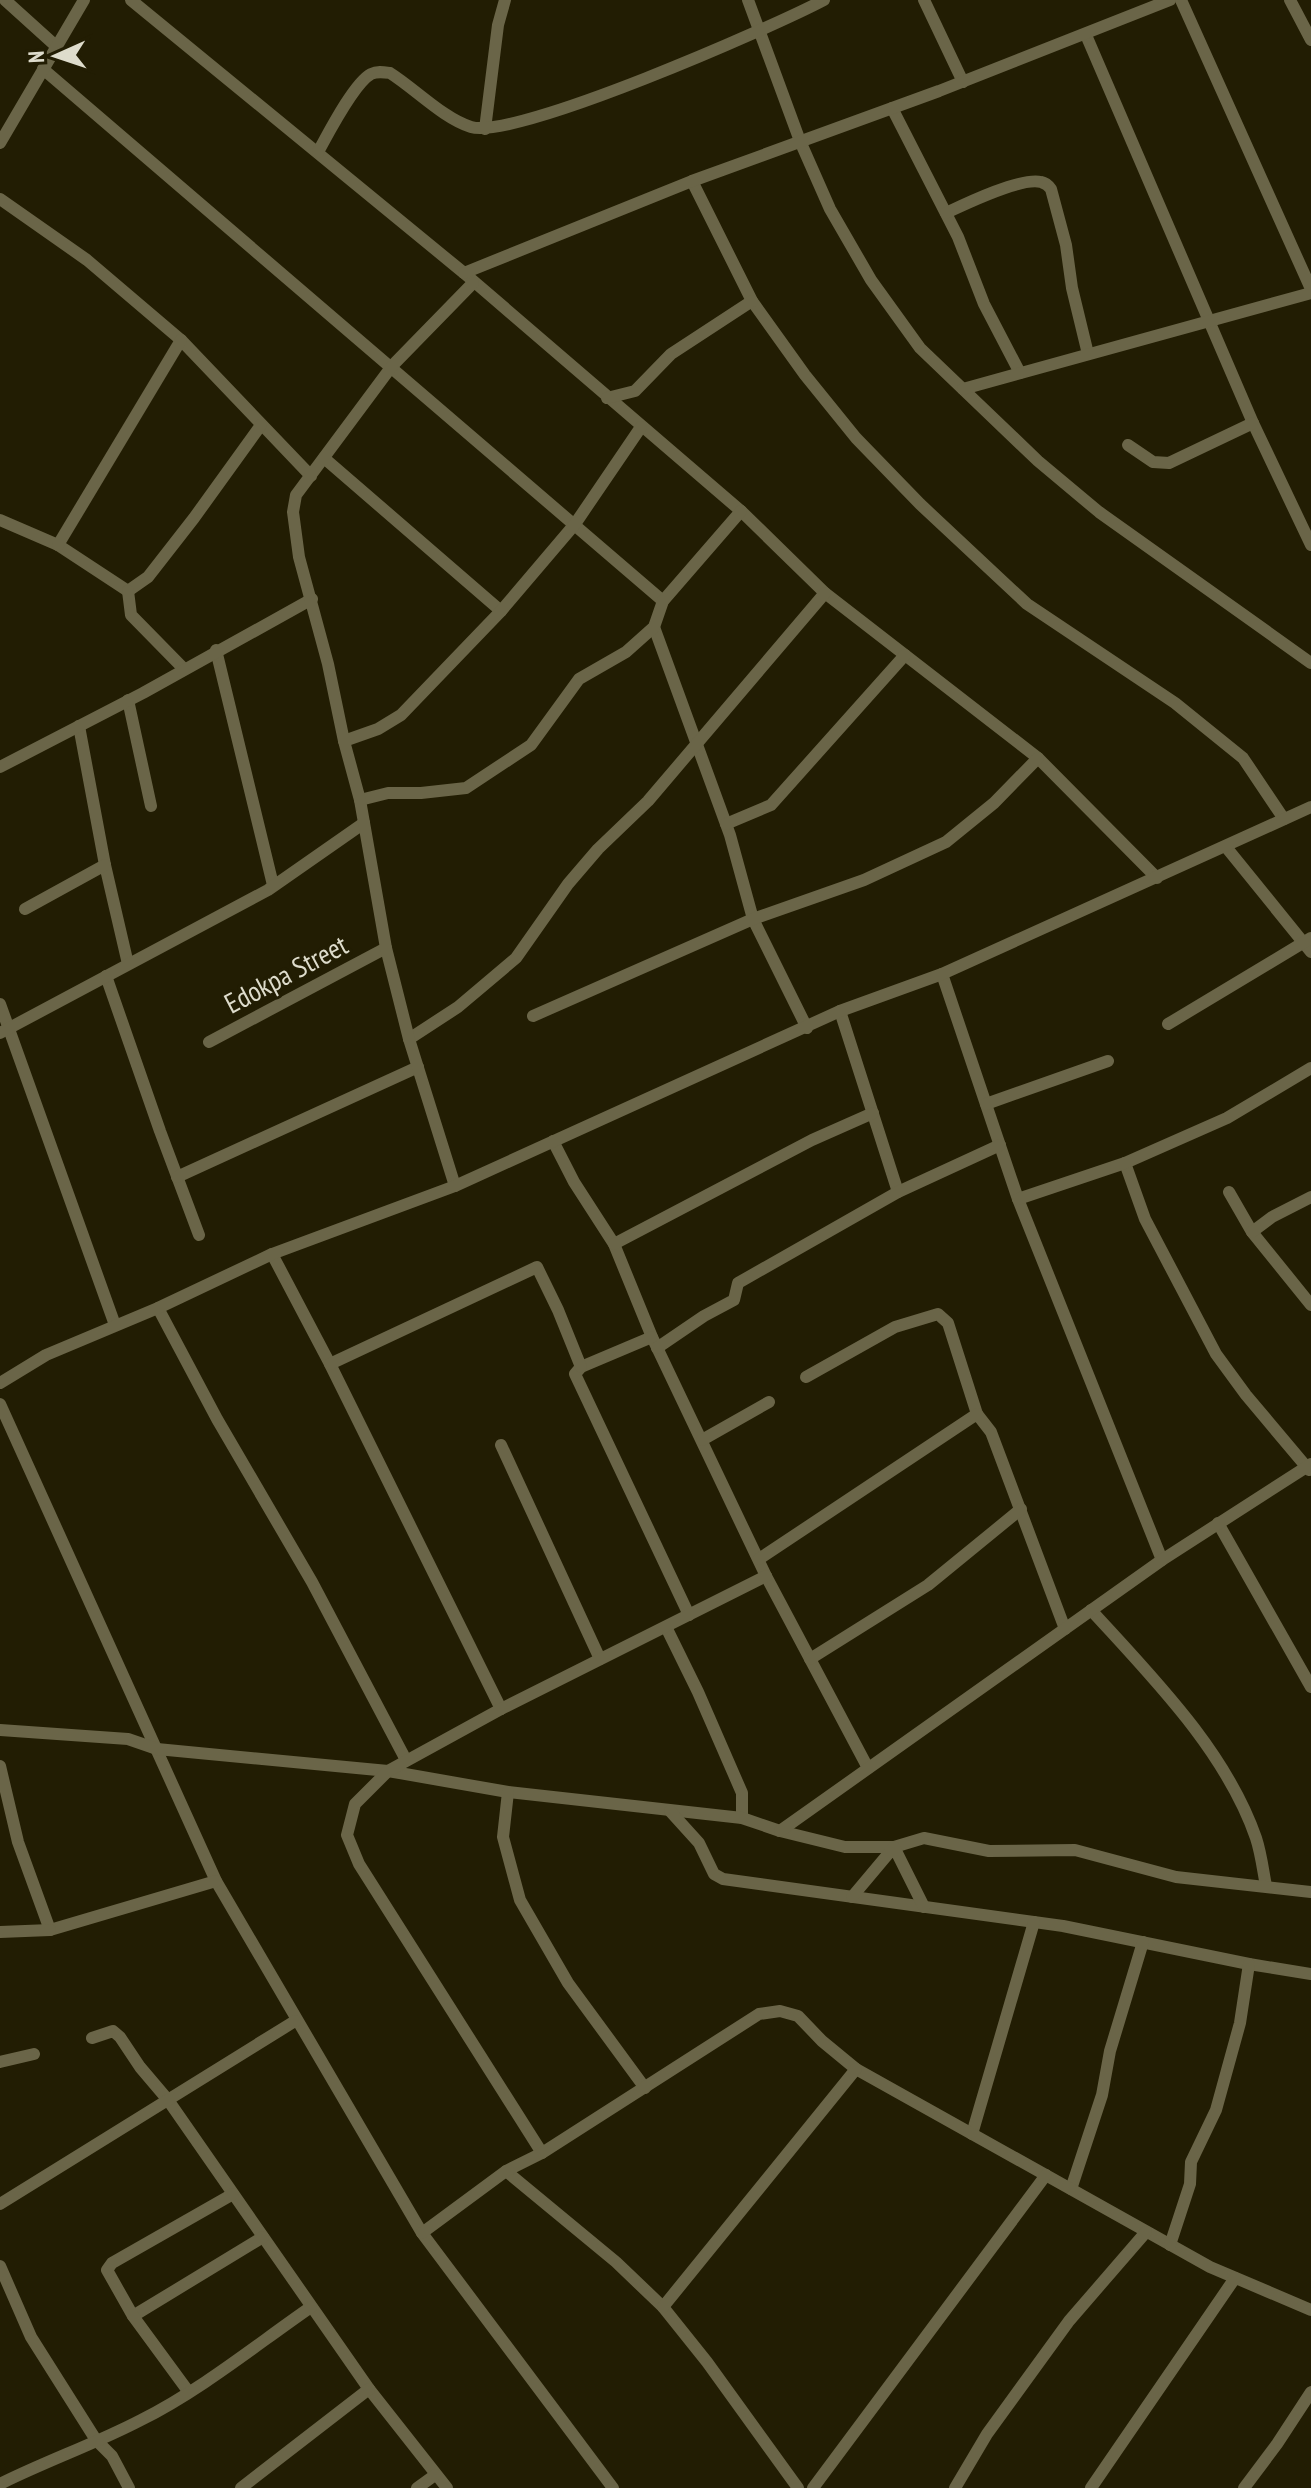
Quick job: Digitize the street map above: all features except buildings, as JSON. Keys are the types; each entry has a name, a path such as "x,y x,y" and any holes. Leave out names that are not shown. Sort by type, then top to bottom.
{"street":[{"path":"5,0 57,47"},
{"path":"1,138 84,0"},
{"path":"131,0 318,152 741,511 825,593 1038,758 1157,878"},
{"path":"485,129 498,25 505,0"},
{"path":"748,0 800,141 830,209 871,280 920,348 1038,461 1099,512 1311,663"},
{"path":"318,152 368,75 380,72 396,77 455,119 470,127 485,129 545,116 759,30 824,0"},
{"path":"924,0 963,82"},
{"path":"455,1186 409,1039 386,948 360,800 299,557 293,512 296,495 392,366 468,278 692,181 963,82 1170,0"},
{"path":"963,389 1311,291 1181,0"},
{"path":"1290,0 1311,40"},
{"path":"1086,35 1253,423 1311,545"},
{"path":"43,69 663,601"},
{"path":"892,108 946,213 984,304 1020,373"},
{"path":"692,181 752,301 805,375 856,438 920,504 1027,604 1175,703 1243,758 1284,819"},
{"path":"946,213 999,190 1044,182 1051,189 1060,216 1072,288 1088,354"},
{"path":"0,199 87,260 181,340 311,476"},
{"path":"607,398 635,391 671,354 752,301"},
{"path":"58,545 181,340"},
{"path":"1128,445 1153,462 1169,463 1253,423"},
{"path":"128,591 148,577 261,425"},
{"path":"344,741 378,729 401,715 501,611 575,524 641,427"},
{"path":"324,458 501,611"},
{"path":"360,800 388,793 466,788 531,745 579,679 626,652 654,627 663,601 741,511"},
{"path":"0,520 58,545 128,591 131,615 184,669"},
{"path":"409,1039 458,1007 516,958 568,884 598,849 648,801 825,593"},
{"path":"0,767 312,599"},
{"path":"654,627 726,824 753,919 807,1028"},
{"path":"216,650 273,885"},
{"path":"726,824 763,810 778,798 905,655"},
{"path":"128,700 151,806"},
{"path":"79,726 105,865 128,964"},
{"path":"533,1016 753,919 864,880 946,842 994,803 1038,758"},
{"path":"0,1383 46,1355 158,1308 272,1254 455,1186 840,1011 942,974 1311,807"},
{"path":"4,1031 273,885 364,823"},
{"path":"1226,847 1306,940 1311,952"},
{"path":"25,909 105,865"},
{"path":"1168,1024 1306,940"},
{"name":"Edokpa Street","path":"209,1042 386,948"},
{"path":"942,974 1018,1199 1162,1560"},
{"path":"106,976 199,1235"},
{"path":"0,1004 4,1031 115,1325"},
{"path":"840,1011 898,1192"},
{"path":"986,1104 1108,1061"},
{"path":"177,1177 418,1067"},
{"path":"1018,1199 1125,1163 1227,1118 1311,1068"},
{"path":"614,1244 812,1140 873,1113"},
{"path":"553,1141 574,1182 614,1244 655,1343 766,1576 868,1768"},
{"path":"689,1615 575,1374 581,1367 655,1343 734,1300 738,1283 898,1192 1000,1145"},
{"path":"780,1831 1162,1560 1309,1468 1246,1395 1216,1354 1145,1219 1125,1163"},
{"path":"1229,1192 1252,1232 1311,1305"},
{"path":"1252,1232 1272,1217 1311,1197"},
{"path":"272,1254 501,1709"},
{"path":"330,1364 537,1267 581,1367"},
{"path":"158,1308 217,1419 312,1582 406,1760"},
{"path":"806,1377 895,1327 938,1314 948,1323 977,1414 991,1432 1065,1629"},
{"path":"702,1440 769,1402"},
{"path":"0,1404 216,1881 295,2021 422,2233 609,2483 594,2488"},
{"path":"759,1559 977,1414"},
{"path":"501,1445 600,1659"},
{"path":"810,1659 928,1585 1021,1509"},
{"path":"1218,1523 1311,1687"},
{"path":"542,2153 359,1864 347,1835 355,1804 388,1771 406,1760 766,1576"},
{"path":"1091,1610 1176,1703 1219,1764 1257,1839 1266,1886"},
{"path":"666,1627 742,1793 742,1818"},
{"path":"0,1730 128,1739 157,1749 388,1771 508,1792 742,1818 845,1847 894,1847 924,1838 989,1851 1075,1850 1176,1877 1311,1892"},
{"path":"0,1766 18,1842 50,1930"},
{"path":"508,1792 503,1837 520,1900 568,1983 645,2088"},
{"path":"670,1811 699,1843 714,1874 723,1879 1034,1922 1311,1974"},
{"path":"852,1897 894,1847"},
{"path":"894,1847 924,1907"},
{"path":"0,1932 50,1930 216,1881"},
{"path":"972,2134 1034,1922"},
{"path":"1071,2189 1102,2095 1110,2051 1143,1942"},
{"path":"1170,2245 1190,2184 1191,2162 1216,2110 1240,2023 1249,1964"},
{"path":"422,2233 506,2171 542,2153 759,2014 780,2011 798,2016 856,2069 1170,2245 1235,2278 1311,2310"},
{"path":"0,2204 295,2021"},
{"path":"92,2038 113,2031 120,2037 168,2100 369,2389 447,2488"},
{"path":"0,2062 34,2054"},
{"path":"663,2307 856,2069"},
{"path":"506,2171 566,2224 616,2262 663,2307 798,2488"},
{"path":"813,2488 1046,2175"},
{"path":"188,2391 133,2316 108,2275 108,2266 233,2194"},
{"path":"955,2488 987,2434 1069,2321 1146,2232"},
{"path":"133,2316 263,2237"},
{"path":"0,2266 31,2337 96,2440 112,2456 129,2488"},
{"path":"1091,2488 1235,2278"},
{"path":"0,2484 143,2420 311,2307"},
{"path":"241,2488 369,2389"},
{"path":"1244,2488 1311,2392"},
{"path":"417,2488 435,2475"}]}
